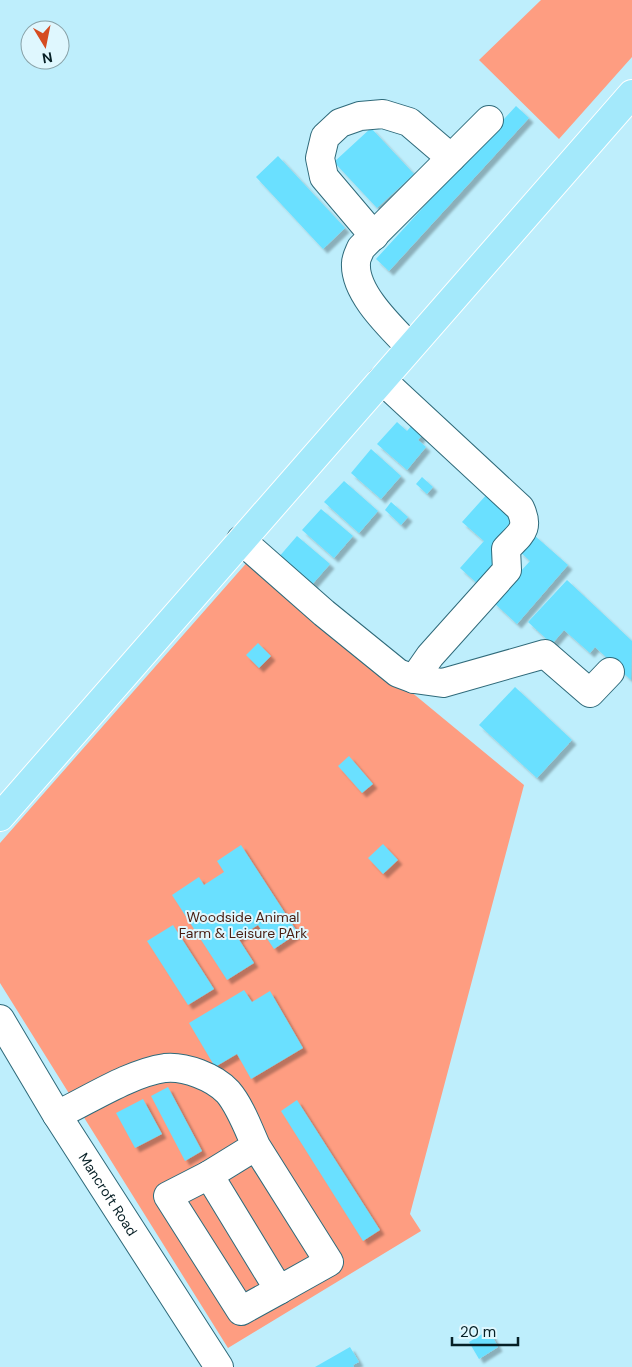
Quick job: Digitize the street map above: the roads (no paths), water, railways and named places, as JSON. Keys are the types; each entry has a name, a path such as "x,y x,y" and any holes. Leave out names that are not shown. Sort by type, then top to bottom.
{"main road":[{"path":"0,818 632,94"}],"street":[{"path":"374,236 324,177 320,158 325,137 340,123 360,116 384,114 409,122 451,158"},
{"path":"410,347 376,310 360,283 356,264 360,248 489,120"},
{"path":"382,380 520,508 526,520 524,530 506,548 507,570 430,656 414,680"},
{"path":"242,540 339,625 398,673 414,680 443,683 545,654 590,693 610,672"},
{"name":"Mancroft Road","path":"0,1019 57,1115 219,1367"},
{"path":"57,1115 136,1077 166,1068 192,1071 210,1079 227,1092 256,1146 329,1262 241,1311 168,1196 209,1175 256,1146"},
{"path":"209,1175 279,1290"}],"park label":[{"name":"Woodside Animal Farm & Leisure PArk","path":"243,926"}]}
